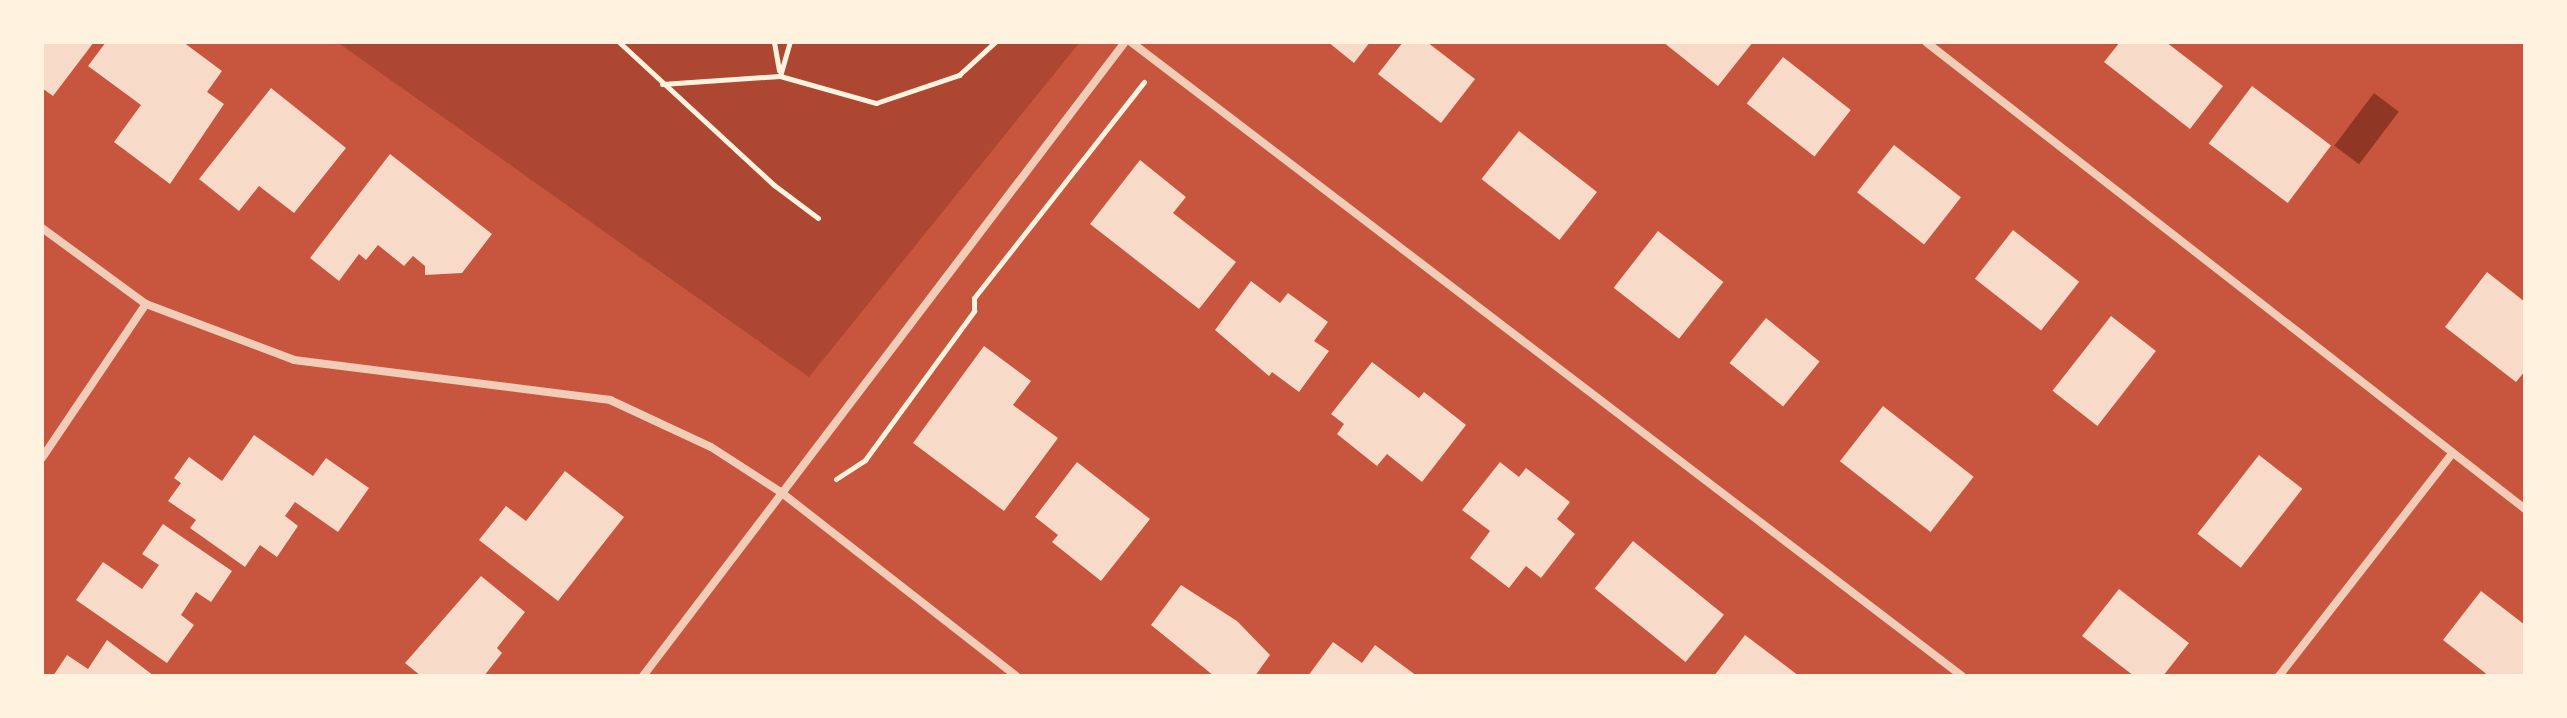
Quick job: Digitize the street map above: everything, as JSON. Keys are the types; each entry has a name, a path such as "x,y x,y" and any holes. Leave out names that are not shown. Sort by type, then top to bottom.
{"street":[{"path":"643,676 1128,42 1962,676"},
{"path":"1926,42 2451,455 2525,509"},
{"path":"42,228 146,304 294,360 610,400 711,447 782,493 1016,676"},
{"path":"42,458 146,304"},
{"path":"2279,676 2451,455"}],"path":[{"path":"619,42 662,84 818,218"},
{"path":"774,42 780,76"},
{"path":"780,76 790,42"},
{"path":"662,84 780,76 876,103 959,75 995,42"},
{"path":"836,479 865,460 974,311 974,298 1133,97"}],"shaded area":[{"path":"337,42 1080,42 809,377"},
{"path":"2374,93 2399,112 2359,164 2334,146"}],"building":[{"path":"42,42 94,42 53,96 42,88"},
{"path":"106,42 183,42 222,71 207,92 224,104 170,184 114,142 141,105 88,66"},
{"path":"1328,42 1370,42 1354,63"},
{"path":"1403,42 1427,42 1475,79 1441,123 1378,74"},
{"path":"1663,42 1753,42 1718,86"},
{"path":"2120,42 2166,42 2223,86 2190,129 2104,62"},
{"path":"1783,57 1851,110 1814,156 1747,103"},
{"path":"2252,86 2331,146 2288,203 2209,144"},
{"path":"271,88 346,148 294,213 259,186 239,211 199,179"},
{"path":"1519,131 1597,192 1559,240 1481,179"},
{"path":"1894,145 1961,197 1924,245 1857,192"},
{"path":"390,154 492,234 462,273 425,275 425,266 413,256 404,266 378,245 366,260 359,254 339,281 310,258"},
{"path":"1140,160 1186,197 1173,213 1236,262 1199,309 1090,224"},
{"path":"2013,230 2079,282 2041,331 1975,279"},
{"path":"1658,231 1723,282 1679,339 1614,288"},
{"path":"2487,272 2525,302 2525,371 2516,382 2445,327"},
{"path":"1251,281 1280,303 1288,293 1328,322 1314,341 1329,351 1299,392 1272,372 1269,376 1215,330"},
{"path":"2111,316 2156,351 2097,426 2053,391"},
{"path":"1766,318 1820,361 1783,406 1729,363"},
{"path":"984,346 1031,381 1013,405 1058,438 1004,511 913,443"},
{"path":"1372,362 1419,398 1424,392 1466,425 1422,482 1387,454 1377,466 1337,434 1344,424 1331,414"},
{"path":"1883,406 1974,477 1931,532 1840,461"},
{"path":"254,435 313,476 326,458 369,488 338,532 295,502 285,516 298,526 277,557 260,545 245,567 190,528 196,520 168,501 181,483 174,478 189,457 222,481"},
{"path":"2259,455 2302,489 2241,568 2197,534"},
{"path":"1077,462 1150,519 1101,581 1052,542 1058,535 1035,517"},
{"path":"1500,462 1519,477 1526,468 1570,502 1557,519 1575,534 1541,578 1526,566 1509,588 1470,558 1490,531 1462,510"},
{"path":"565,471 624,517 558,601 479,540 506,506 526,521"},
{"path":"163,524 232,571 211,602 196,592 181,615 194,625 167,663 76,600 103,562 142,589 159,565 142,554"},
{"path":"1633,541 1724,615 1686,662 1595,588"},
{"path":"481,576 525,612 497,648 502,653 484,676 421,676 405,663"},
{"path":"1181,585 1237,621 1270,655 1255,676 1214,676 1151,625"},
{"path":"2119,589 2189,643 2163,676 2134,676 2082,636"},
{"path":"2481,591 2525,625 2523,676 2489,676 2443,640"},
{"path":"1745,635 1799,676 1714,676"},
{"path":"107,640 154,676 53,676 67,655 88,669"},
{"path":"1333,642 1362,663 1375,645 1417,676 1308,676"}]}
